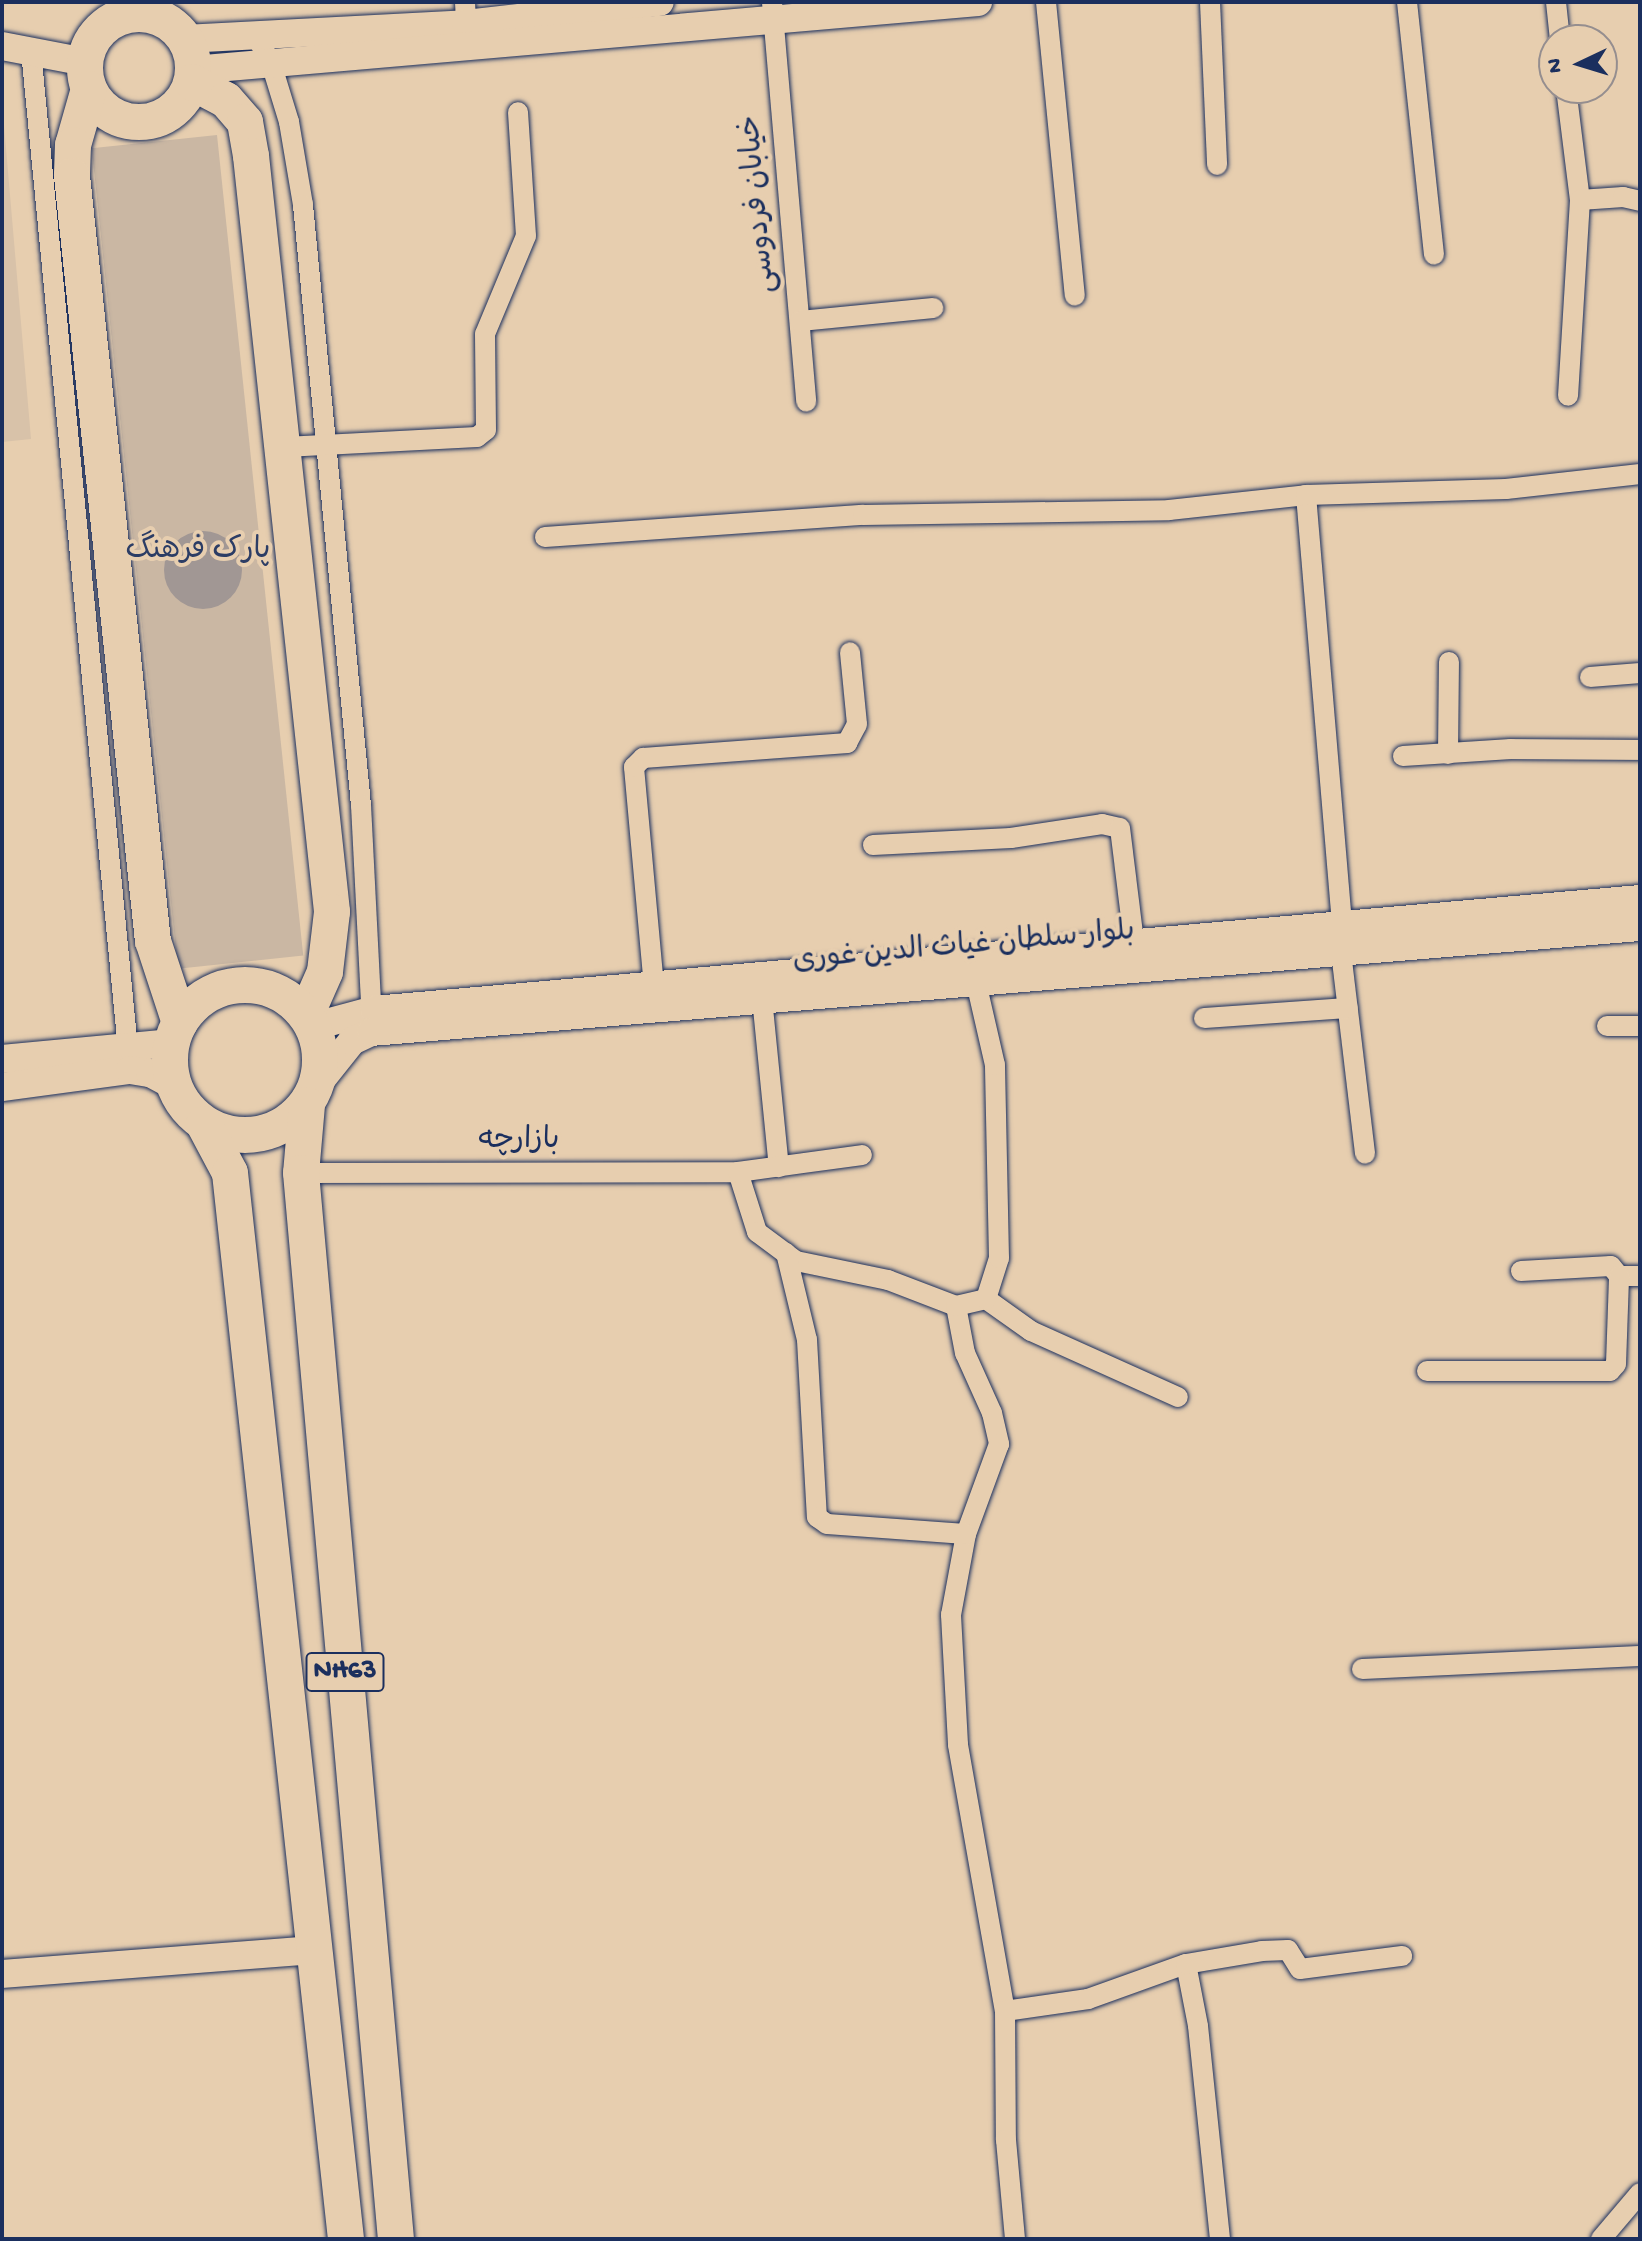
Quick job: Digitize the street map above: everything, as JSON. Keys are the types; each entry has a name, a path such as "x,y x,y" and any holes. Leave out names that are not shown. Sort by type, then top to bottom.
{"highway":[{"path":"109,2 89,63 73,145 72,176 153,941 176,1033 174,1085 194,1114 225,1133 259,1134 290,1121 312,1095 320,1045 309,1021 266,987 241,984 206,997 176,1033"},
{"path":"89,63 130,14 159,17 245,122 285,447 332,912 325,972 309,1021"},
{"path":"89,63 107,113 150,122 177,108 183,43"},
{"name":"NH63","path":"312,1095 301,1173 396,2239"},
{"name":"NH63","path":"194,1114 230,1173 346,2239"}],"street":[{"path":"183,43 254,33 465,13 660,2"},
{"path":"183,43 271,63 773,12 978,2"},
{"path":"1046,2 1075,296"},
{"path":"1210,2 1217,165"},
{"path":"1407,2 1434,255"},
{"path":"1556,2 1558,24"},
{"name":"خیابان فردوسی","path":"773,12 806,402"},
{"path":"254,33 271,63 289,122 303,205 361,805 373,1021 352,1041 312,1095"},
{"path":"2,46 89,63"},
{"path":"31,51 129,1058"},
{"path":"1568,104 1580,200 1568,396"},
{"path":"285,447 477,437 486,430 485,334 526,236 518,112"},
{"path":"1580,200 1623,197 1640,201"},
{"path":"800,321 933,308"},
{"path":"545,537 863,515 1169,510 1306,495 1506,489 1640,474"},
{"path":"1306,495 1342,924"},
{"path":"654,987 634,767 643,758 847,743 857,724 850,652"},
{"path":"1448,754 1449,662"},
{"path":"1590,677 1640,673"},
{"path":"1403,756 1640,750"},
{"path":"873,845 1011,838 1102,824 1120,828 1134,942"},
{"path":"309,1021 373,1021 654,987 1640,899"},
{"name":"بلوار سلطان غیاث الدین غوری","path":"373,1021 762,998 1640,927"},
{"path":"1341,952 1365,1154"},
{"path":"976,982 995,1065 999,1258 986,1299"},
{"path":"762,998 779,1167"},
{"path":"1204,1018 1348,1008"},
{"path":"1607,1026 1640,1026"},
{"path":"2,1087 129,1058 176,1033"},
{"path":"2,1059 129,1058 174,1086 194,1114"},
{"name":"بازارچه","path":"301,1173 738,1172 862,1155"},
{"path":"738,1172 757,1232 796,1261 888,1280 956,1306 986,1299 1031,1331 1178,1397"},
{"path":"786,1253 807,1340 817,1517 827,1524 966,1534"},
{"path":"1427,1371 1610,1371 1616,1364 1619,1276 1611,1266 1521,1271"},
{"path":"1619,1276 1640,1276"},
{"path":"956,1306 965,1353 992,1413 999,1444 966,1534 951,1615 958,1745 1005,2011 1006,2140 1015,2239"},
{"path":"1362,1669 1640,1656"},
{"path":"2,1974 313,1950"},
{"path":"1005,2011 1088,1999 1186,1964 1275,1951 1288,1950 1300,1969 1402,1956"},
{"path":"1186,1964 1198,2026 1220,2239"},
{"path":"1601,2239 1640,2193"}],"shaded area":[{"path":"2,102 31,439 2,442"},
{"path":"203,531 218,534 231,542 239,555 242,570 239,585 231,598 218,606 203,609 188,606 175,598 167,585 164,570 167,555 175,542 188,534"}],"green space":[{"name":"پارک فرهنگ","path":"217,135 303,955 178,969 92,148"}]}
